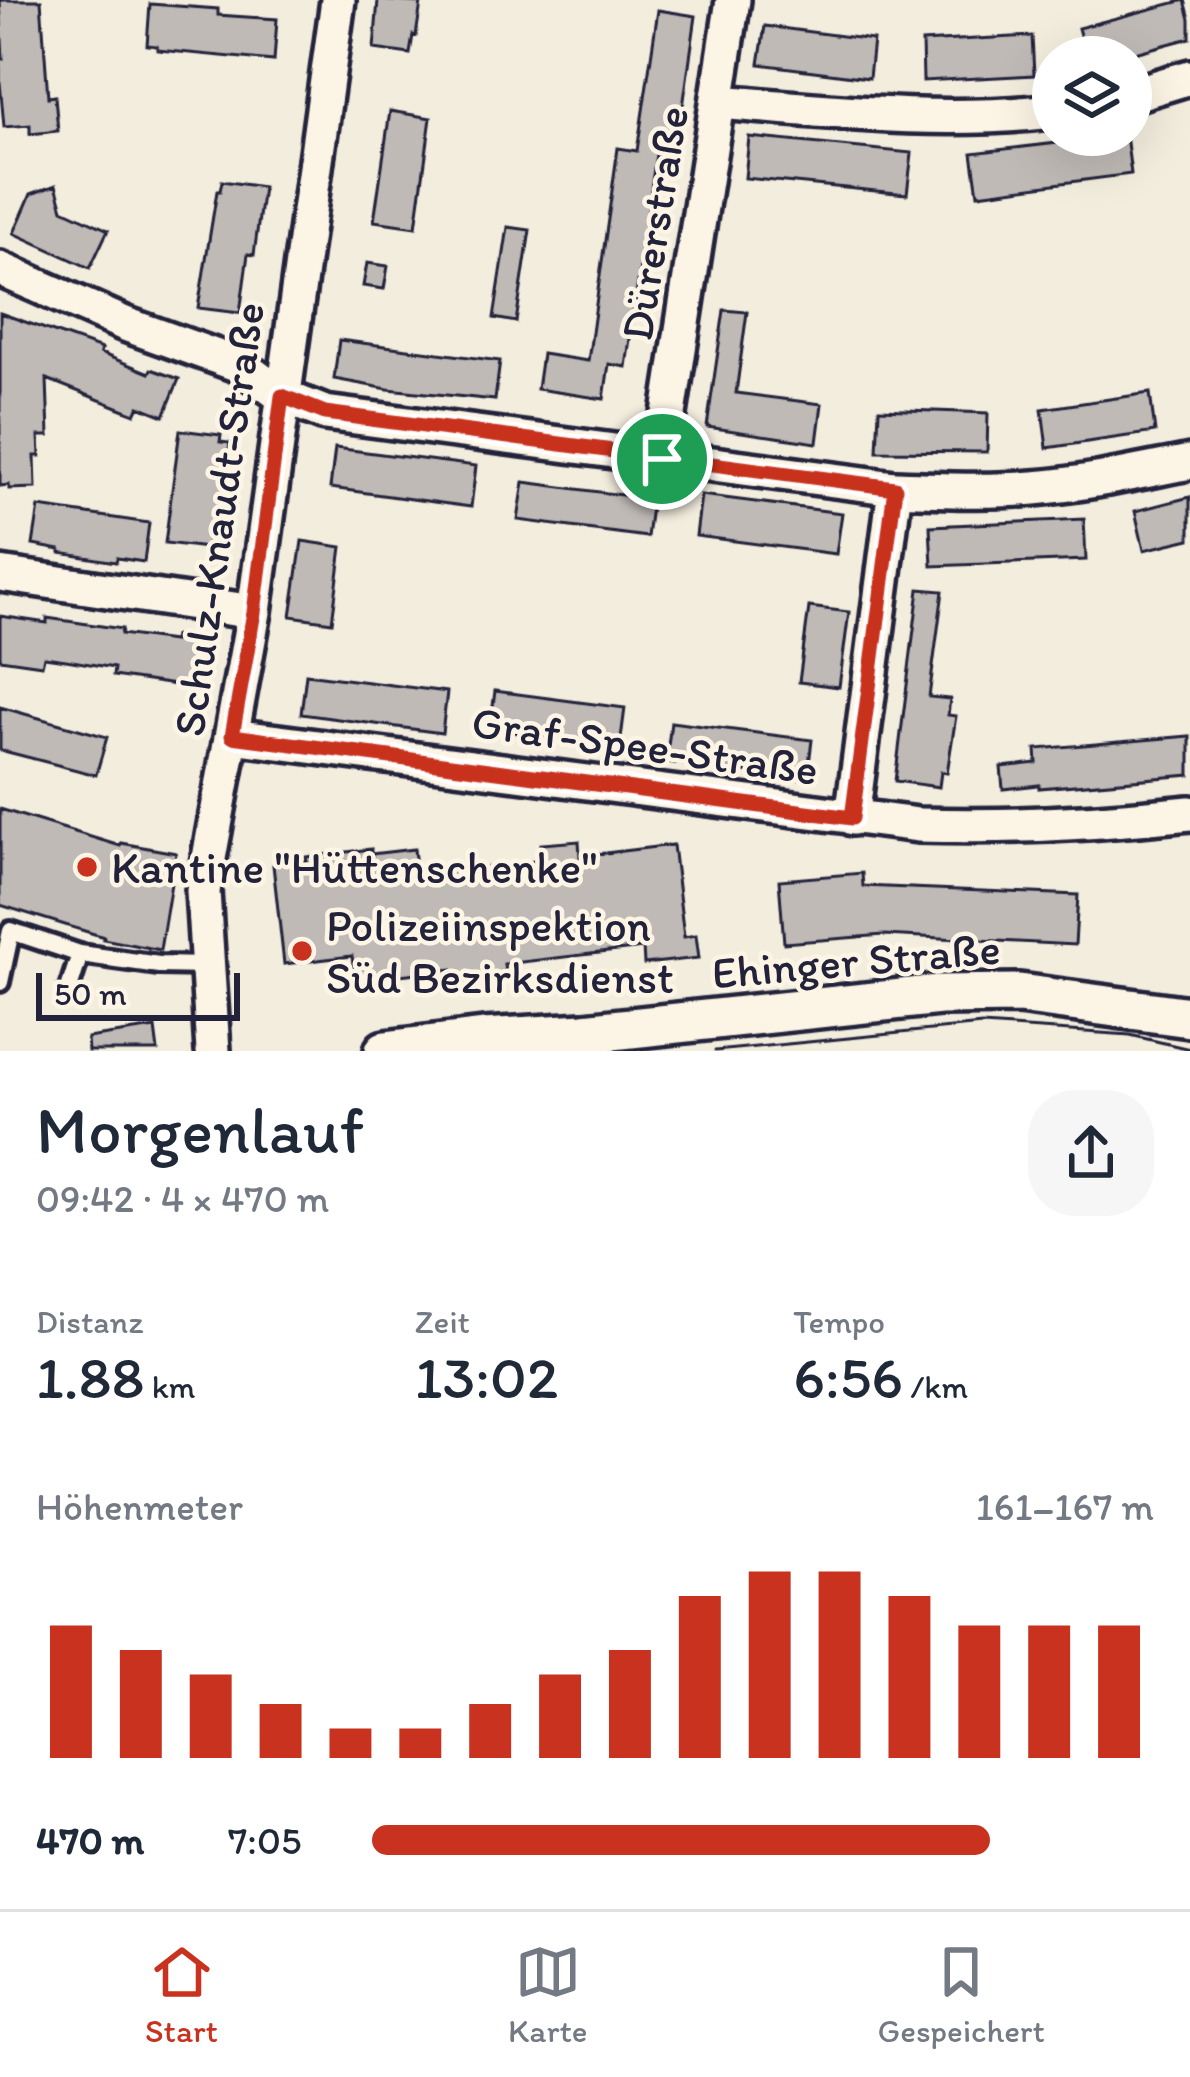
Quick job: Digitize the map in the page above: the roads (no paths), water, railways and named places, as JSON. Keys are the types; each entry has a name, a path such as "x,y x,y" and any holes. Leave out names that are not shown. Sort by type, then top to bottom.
{"street":[{"name":"Schulz-Knaudt-Straße","path":"213,1051 203,891 254,612 338,0"},
{"name":"Dürerstraße","path":"662,459 733,0"},
{"path":"1152,89 1190,77"},
{"path":"718,102 914,117 1032,114"},
{"path":"0,269 125,324 242,367 282,396 325,413 895,488 1036,488 1190,462"},
{"path":"852,818 895,488"},
{"path":"0,574 254,612"},
{"name":"Graf-Spee-Straße","path":"232,736 918,825 1005,828 1190,813"},
{"name":"Ehinger Straße","path":"385,1051 940,995 1019,994 1190,1017"}],"lane":[{"path":"0,982 11,931 80,954 208,966"},
{"path":"67,995 80,954"}],"tram line":[{"path":"715,1051 982,1025 1130,1035 1190,1049"}],"place":[{"name":"Kantine \"Hüttenschenke\"","path":"87,867"},
{"name":"Polizeiinspektion Süd Bezirksdienst","path":"302,951"}]}
